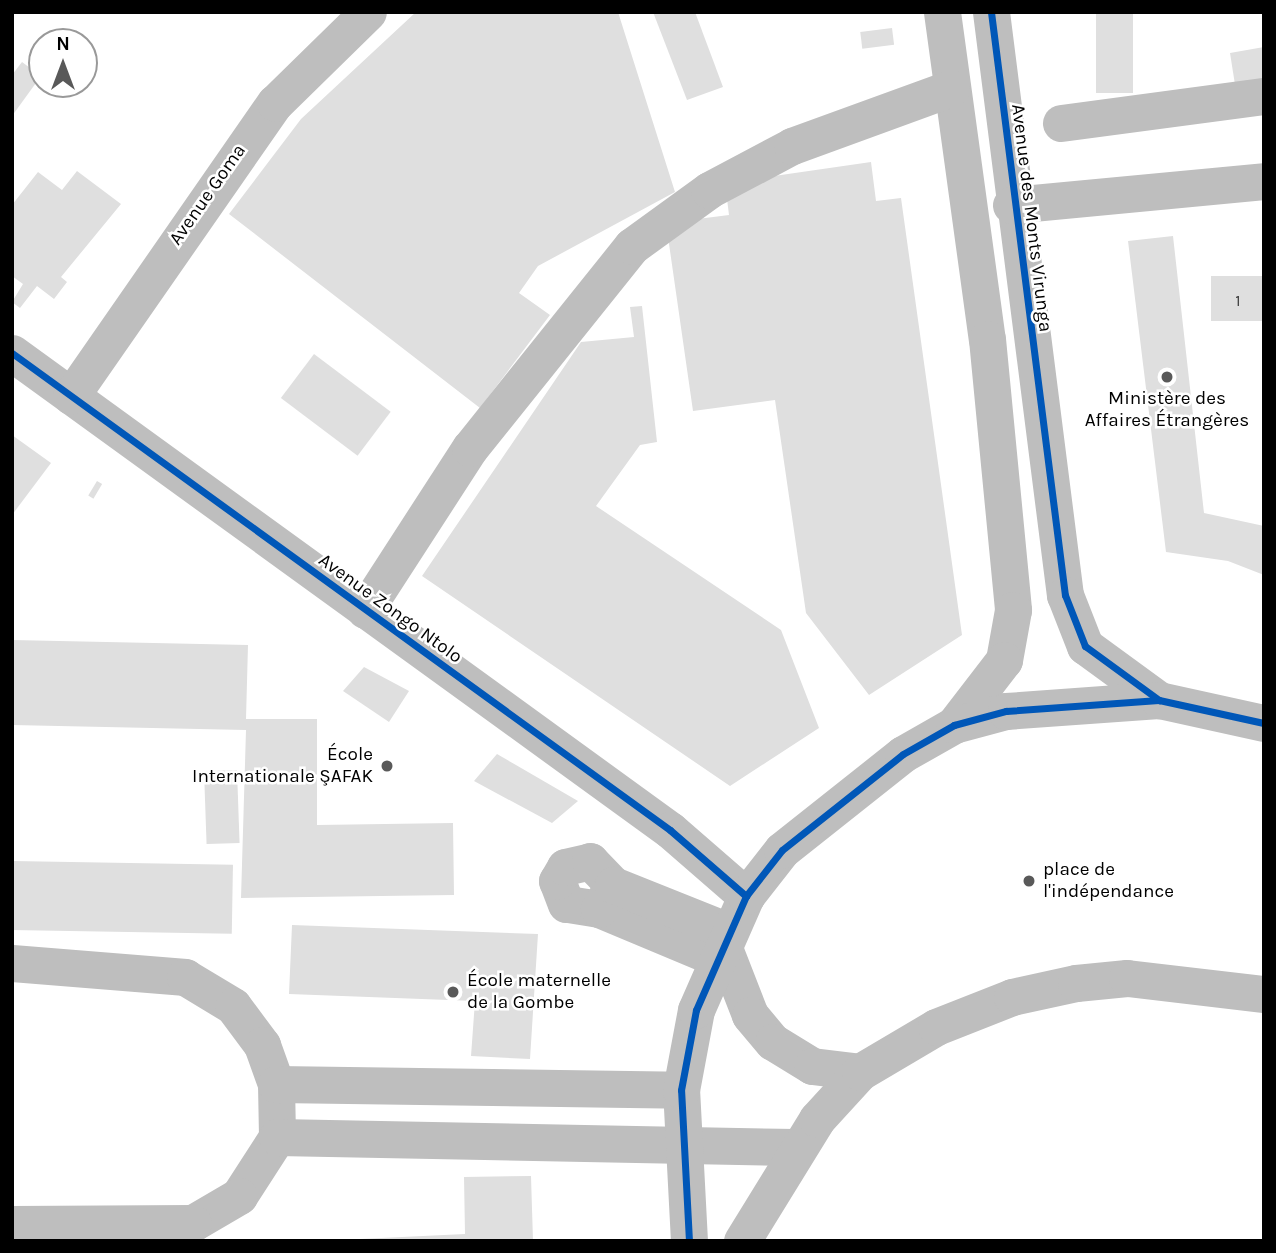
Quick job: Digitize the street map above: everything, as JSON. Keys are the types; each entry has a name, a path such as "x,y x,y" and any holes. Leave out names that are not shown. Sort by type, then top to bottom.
{"street":[{"path":"689,1241 681,1090 696,1010 722,944 746,897 782,850 841,798 954,726 991,683 1012,635 1010,532 942,12"},
{"name":"Avenue des Monts Virunga","path":"991,12 1011,205 1065,595 1086,646 1159,700"},
{"name":"Avenue Goma","path":"71,396 234,158 344,19"},
{"path":"365,610 470,448 632,246 709,190 792,146 951,88"},
{"path":"1061,123 1264,96"},
{"path":"1011,205 1264,181"},
{"name":"Avenue Zongo Ntolo","path":"12,353 670,830 746,897"},
{"path":"954,726 1057,703 1159,700 1264,723"},
{"path":"606,897 722,944 750,1015 773,1042 813,1066 860,1072"},
{"path":"12,963 185,977 233,1006 262,1045 276,1084 277,1137 239,1196 193,1223 12,1224"},
{"path":"742,1241 795,1147 860,1072 936,1027 1012,997 1076,983 1127,978 1264,994"},
{"path":"276,1084 681,1090"},
{"path":"277,1137 795,1147"}],"building":[{"path":"416,12 618,12 675,192 538,266 519,293 550,315 480,408 229,214 301,119"},
{"path":"653,12 695,12 723,87 687,100"},
{"path":"1096,12 1133,12 1133,93 1096,93"},
{"path":"892,28 894,45 862,49 860,32"},
{"path":"1264,47 1264,87 1236,91 1230,53"},
{"path":"22,62 28,66 28,94 12,116 12,75"},
{"path":"871,162 876,201 901,198 962,635 869,695 806,613 775,400 693,411 666,223 729,215 725,183"},
{"path":"77,171 121,204 61,277 67,282 54,299 37,286 20,308 12,302 23,284 12,276 12,205 38,172 62,190"},
{"name":"Ministère des Affaires Étrangères","path":"1173,236 1204,513 1264,526 1264,575 1228,561 1166,552 1128,241"},
{"path":"1211,276 1264,276 1264,321 1211,321"},
{"path":"642,306 657,442 640,445 596,506 781,630 819,728 730,786 422,576 581,342 634,337 630,307"},
{"path":"314,354 391,412 358,456 281,398"},
{"path":"12,435 51,463 12,515"},
{"path":"97,481 102,484 93,499 88,496"},
{"path":"12,640 248,645 246,719 317,719 317,825 453,823 454,895 241,898 246,730 12,725"},
{"path":"364,667 409,691 389,722 343,691"},
{"path":"497,754 578,801 552,823 474,781"},
{"path":"237,770 240,843 207,844 204,771"},
{"path":"12,861 233,865 232,934 12,930"},
{"path":"292,925 538,934 530,1059 471,1056 475,1001 289,994"},
{"path":"531,1176 533,1241 318,1241 465,1234 464,1177"}],"cycle path":[{"path":"991,12 1065,595 1085,646 1159,700"},
{"path":"12,353 670,830 746,896"},
{"path":"689,1241 681,1090 696,1010 746,896 782,850 903,754 954,725 1006,711 1159,700 1264,723"}],"place":[{"name":"Ministère des Affaires Étrangères","path":"1167,377"},
{"name":"École Internationale ŞAFAK","path":"387,766"},
{"name":"place de l'indépendance","path":"1029,881"},
{"name":"École maternelle de la Gombe","path":"453,992"}]}
